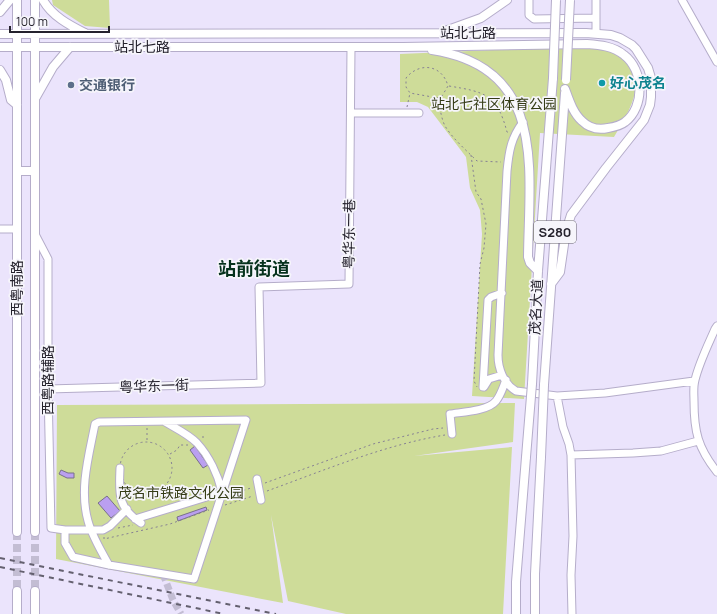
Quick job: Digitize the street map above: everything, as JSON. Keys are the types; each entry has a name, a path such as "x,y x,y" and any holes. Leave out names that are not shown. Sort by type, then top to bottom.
{"main road":[{"path":"0,12 10,0"},
{"name":"西粤南路","path":"17,0 17,532"},
{"name":"西粤南路","path":"35,0 35,532"},
{"path":"43,0 54,13 75,28 87,34"},
{"path":"440,33 481,18 506,0"},
{"name":"茂名大道","path":"516,614 516,582 532,384 538,271 553,78 556,0"},
{"name":"茂名大道","path":"535,614 534,600 544,385 566,80 570,0"},
{"name":"站北七路","path":"0,34 596,33 612,35 620,38 636,49 648,68 652,87 650,105 644,120 571,215 566,231 560,272 551,284"},
{"path":"190,34 190,47"},
{"path":"298,34 298,47"},
{"name":"站北七路","path":"0,47 17,45 26,47 35,45 70,47 403,47 476,45 599,45 617,50 628,58 636,69 639,82 636,107 629,118 621,124 602,129 588,125 578,117 565,89"},
{"path":"35,97 53,67 70,47"},
{"path":"403,47 422,48 454,54 465,58 496,77 506,88 515,102 527,136 529,173 528,256 530,263 538,271"},
{"path":"0,70 6,80 11,100 17,105"},
{"path":"17,172 35,172"},
{"path":"17,590 17,614"},
{"path":"35,591 35,614"}],"street":[{"path":"529,0 529,15 534,18 596,18"},
{"path":"596,0 596,33"},
{"path":"682,0 717,62"},
{"name":"粤华东一巷","path":"261,383 259,287 349,284 351,47"},
{"path":"351,113 419,113"},
{"path":"523,122 511,142 508,162 498,359 504,377 512,389 516,391 557,396 605,393 694,381"},
{"path":"0,229 17,229"},
{"name":"西粤路辅路","path":"35,234 48,259 48,389 51,528 65,530"},
{"path":"483,387 488,300 491,297 502,293"},
{"path":"717,326 714,329 694,381 694,422 698,441 709,462 717,472"},
{"path":"483,387 489,379 504,377"},
{"path":"452,430 450,414 475,410 496,402 501,394 504,377"},
{"name":"粤华东一街","path":"48,389 261,383"},
{"path":"557,396 563,427 571,455 573,536 571,574 572,614"},
{"path":"109,565 97,543 91,529 86,512 85,486 95,424 99,422 246,420 194,579 109,565 73,557 65,542 65,530 91,529 103,530 110,526 127,510"},
{"path":"165,421 200,440 220,483 222,494"},
{"path":"571,455 661,451 698,441"},
{"path":"120,468 120,497 122,504 138,521 222,494"},
{"path":"258,482 261,497"}],"path":[{"path":"406,113 410,93 406,87 406,78 414,70 423,67 432,68 439,72 446,80 448,86 442,96 438,98 410,93"},
{"path":"448,86 474,90 495,102 503,117 507,132 514,135"},
{"path":"438,98 441,116 445,126 471,155 479,162 508,162"},
{"path":"471,155 476,192 481,199 486,224 480,271 474,381 476,386 480,389 483,387"},
{"path":"146,422 147,441"},
{"path":"222,494 373,444 433,429 452,430"},
{"path":"103,530 104,539 170,524 217,508 261,497 368,455 452,430"},
{"path":"169,454 174,453 180,444 200,440 203,433"},
{"path":"147,441 160,445 169,454 173,466 170,479 162,489 148,494 140,493 130,488 123,479 120,468 124,454 128,449 134,444 147,441"}],"green space":[{"path":"52,0 109,0 110,28 85,26 53,5"},
{"name":"站北七社区体育公园","path":"542,48 604,49 623,57 631,67 635,79 636,86 634,98 614,137 540,133 524,399 472,396 482,234 480,210 470,188 466,157 428,107 417,102 400,102 400,54"},
{"name":"茂名市铁路文化公园","path":"515,403 513,442 414,456 512,447 503,614 346,614 288,601 271,515 283,603 56,559 57,405"}],"building":[{"path":"195,446 208,465 203,468 190,450"},
{"path":"61,470 68,473 74,473 74,478 67,478 59,474"},
{"path":"107,496 120,511 111,518 98,503"},
{"path":"206,507 207,510 178,521 177,517"}],"tunnel":[{"path":"17,532 17,591"},
{"path":"35,532 35,591"},
{"path":"163,574 173,600 181,614"}],"railway":[{"path":"0,558 276,614"},
{"path":"0,567 224,614"}],"place":[{"name":"好心茂名","path":"602,83"},
{"name":"交通银行","path":"71,85"}],"district":[{"name":"站前街道","path":"254,269"}]}
